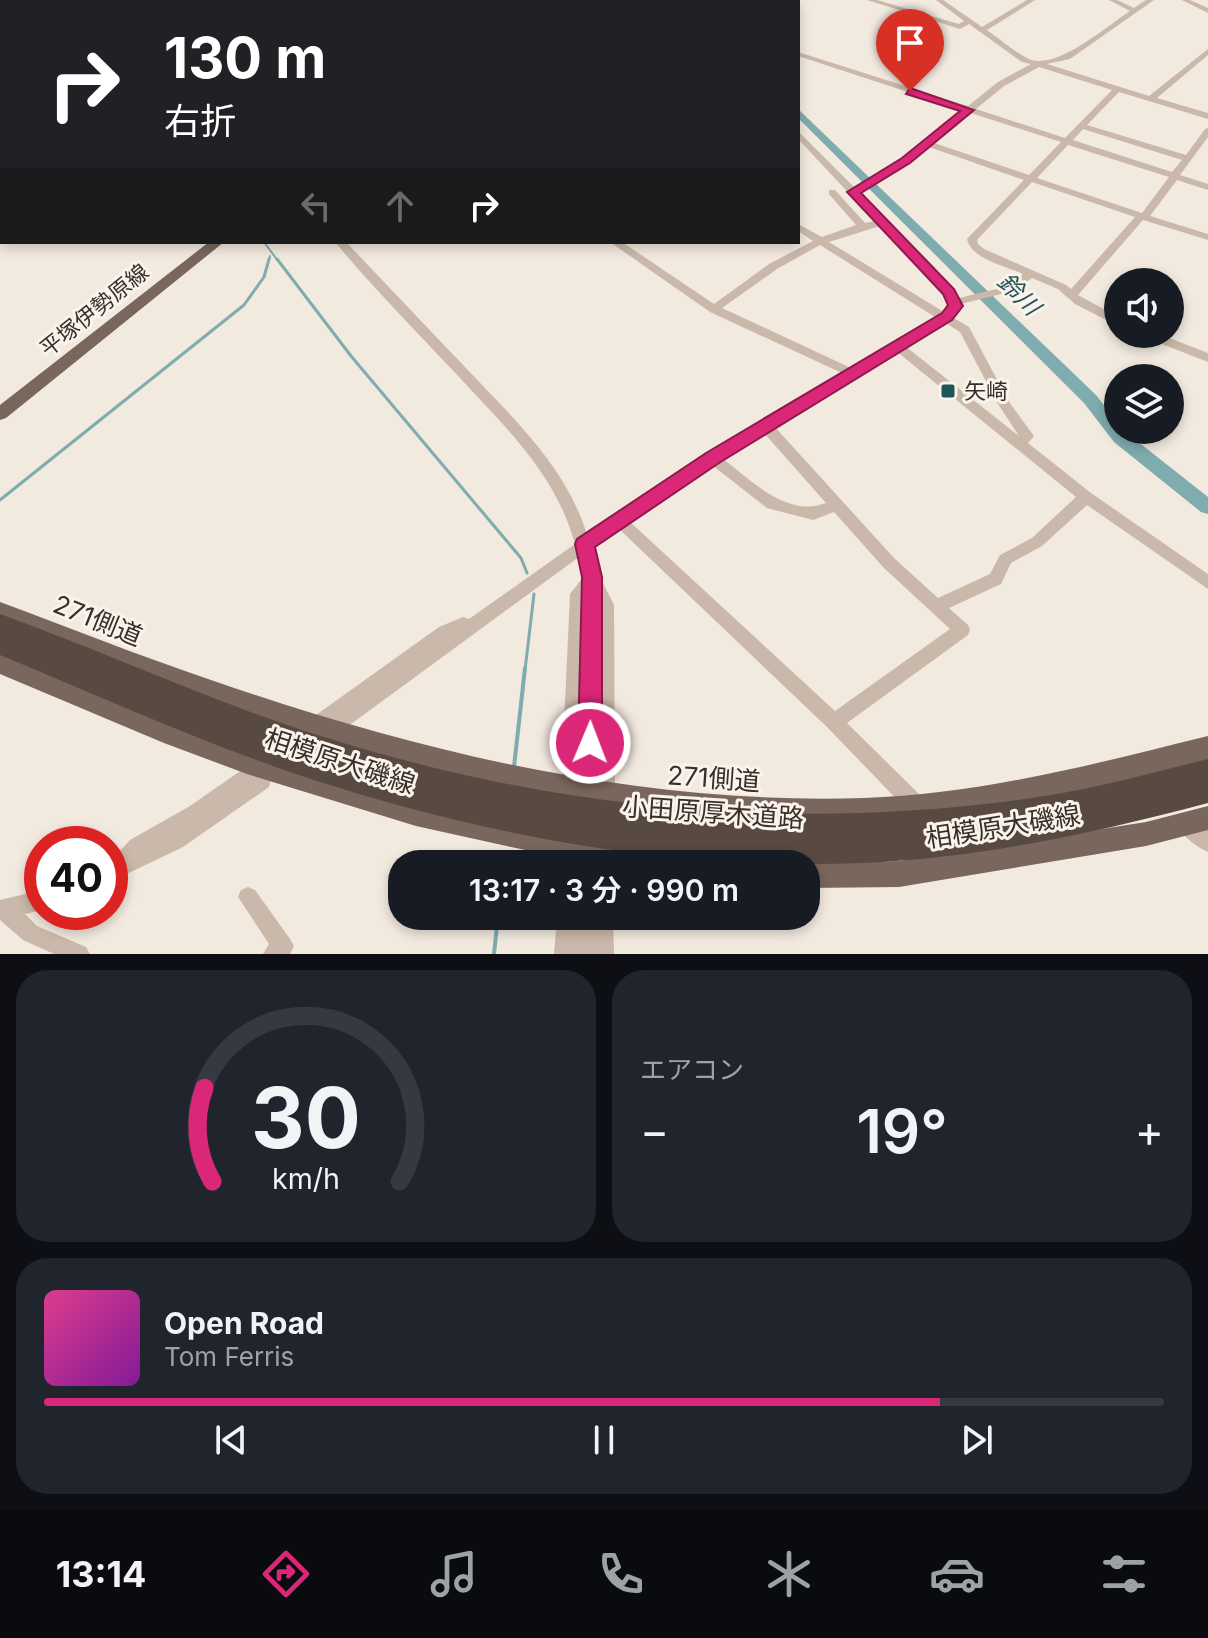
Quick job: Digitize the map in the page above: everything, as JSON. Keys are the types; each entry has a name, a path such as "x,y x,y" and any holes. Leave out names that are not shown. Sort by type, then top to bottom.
{"highway":[{"name":"小田原厚木道路","path":"0,624 321,749 431,781 518,801 615,818 746,829 853,830 934,824 1026,813 1124,794 1208,772"},
{"name":"小田原厚木道路","path":"0,644 313,766 517,821 612,836 750,849 862,849 1035,829 1208,790"}],"main road":[{"name":"平塚伊勢原線","path":"0,414 214,244"},
{"path":"0,405 82,340 142,300"},
{"path":"0,424 98,344 142,300"},
{"name":"271側道","path":"0,611 162,675 315,726 437,762 808,811 986,796 1208,748"},
{"name":"相模原大磯線","path":"0,664 127,720 260,773 542,850"},
{"name":"相模原大磯線","path":"820,875 899,874 1146,834 1197,821"}],"street":[{"path":"870,0 960,27 967,22"},
{"path":"939,0 967,22 1036,65 1208,116"},
{"path":"981,30 1032,0"},
{"path":"1112,0 1135,11"},
{"path":"855,192 928,144 1001,84 1036,65 1067,57 1151,0"},
{"path":"1185,0 1208,11"},
{"path":"1152,98 1208,51"},
{"path":"800,55 1208,187"},
{"path":"1104,315 1031,273 980,251 973,245 972,239 1117,89"},
{"path":"1082,126 1186,158"},
{"path":"1072,295 1143,216 1208,131"},
{"path":"800,136 956,302"},
{"path":"928,144 1028,180 1208,237"},
{"path":"832,192 862,226"},
{"path":"714,309 780,259 862,226 882,222"},
{"path":"800,228 947,317 970,336 1004,404 1027,436 1020,444"},
{"path":"342,244 527,441 561,489 584,544 592,577 606,605 588,782"},
{"path":"618,244 714,309 854,374"},
{"path":"341,721 584,544 712,458 947,317 956,302 1009,289 1031,273"},
{"path":"897,346 1086,497 1208,582"},
{"path":"1183,348 1208,358"},
{"path":"766,426 889,563 962,630 834,722"},
{"path":"712,458 772,504 813,514 837,505"},
{"path":"936,607 996,579 1005,559 1037,542 1086,497"},
{"path":"619,520 834,722 915,804"},
{"path":"588,782 578,594 592,577"},
{"path":"315,726 445,632 492,611"},
{"path":"128,864 176,840 260,773"},
{"path":"1197,821 1208,842"},
{"path":"248,897 283,946 274,954"},
{"path":"2,910 24,904"},
{"path":"2,910 30,933 79,954"},
{"path":"565,954 566,930"},
{"path":"584,954 585,930"},
{"path":"603,930 603,954"}],"waterway":[{"name":"鈴川","path":"800,114 1090,399 1120,438 1208,507"},
{"path":"265,244 278,261"},
{"path":"269,261 270,256"},
{"path":"0,500 244,305 264,277 269,259"},
{"path":"277,259 351,356 521,558 527,573"},
{"path":"525,670 534,594"},
{"path":"514,767 525,668"},
{"path":"494,954 497,930"}],"place":[{"name":"矢崎","path":"948,391"}],"route":[{"path":"590,743 592,577 584,544 712,458 953,311 956,302 949,292 854,192 906,161 968,110 910,91"}]}
